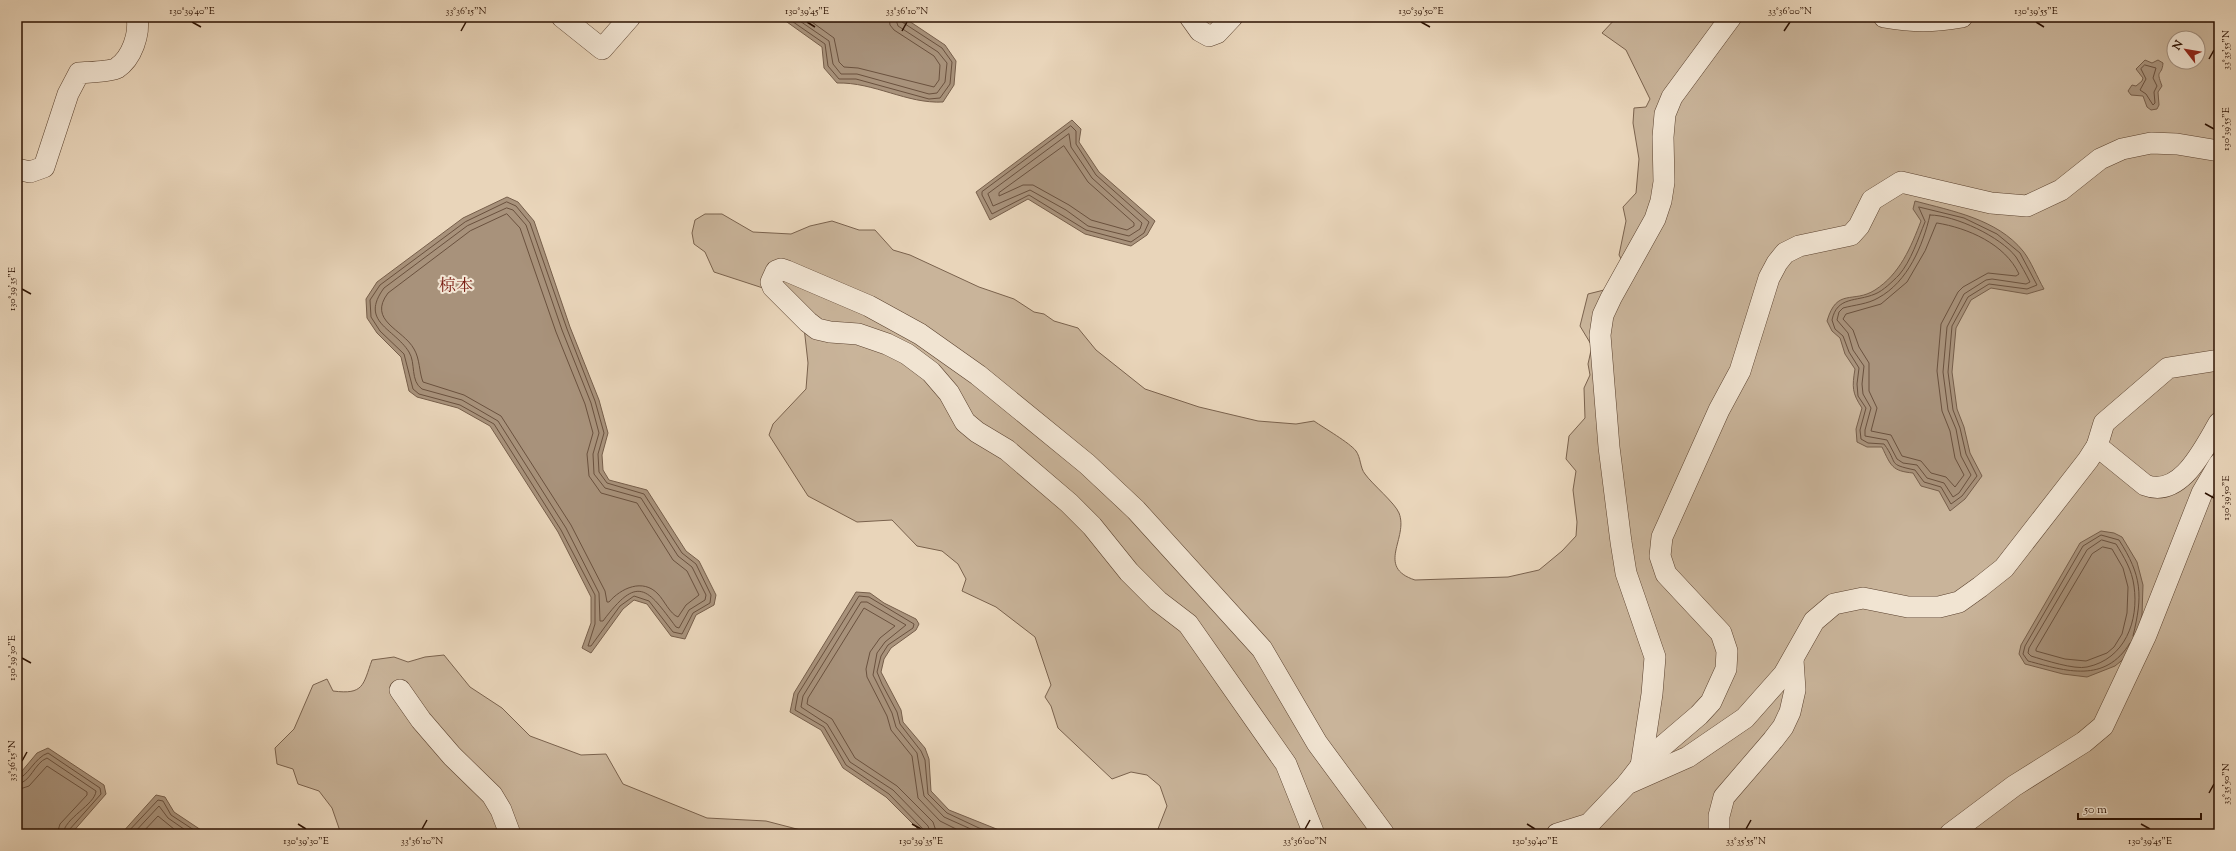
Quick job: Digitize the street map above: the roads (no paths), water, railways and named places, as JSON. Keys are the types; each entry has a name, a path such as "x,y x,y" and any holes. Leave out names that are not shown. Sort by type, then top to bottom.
{"street":[{"path":"17,169 30,172 44,167 68,94 79,74 116,68 127,56 136,40 139,28 137,17"},
{"path":"562,17 602,49 630,17"},
{"path":"1190,17 1200,31 1209,36 1217,33 1232,17"},
{"path":"1641,766 1655,657 1626,573 1620,542 1609,447 1600,334 1603,315 1654,219 1661,201 1664,182 1664,122 1672,97 1731,17"},
{"path":"1884,17 1914,22 1933,22 1962,17"},
{"path":"1557,834 1589,824 1627,784 1641,766 1699,715 1711,702 1726,669 1727,651 1721,633 1666,574 1660,556 1662,538 1719,410 1740,371 1769,278 1786,253 1799,246 1851,235 1859,226 1872,200 1901,182 1991,203 2027,206 2061,190 2100,159 2122,149 2151,143 2177,144 2219,151"},
{"path":"1314,834 1286,764 1188,624 1158,601 1129,572 1092,526 1069,503 1006,450 977,432 965,422 949,393 931,372 907,354 887,344 858,334 830,332 818,329 808,322 773,287 771,282 776,271 781,269 787,271 869,306 920,334 978,375 1087,464 1136,510 1262,649 1317,743 1384,834"},
{"path":"1627,784 1688,757 1745,718 1784,674 1814,621 1834,604 1863,598 1908,608 1939,607 1959,602 1980,587 2004,568 2074,479 2097,446 2104,423 2168,368 2219,360"},
{"path":"2097,446 2144,484 2153,488 2165,487 2183,476 2202,452 2219,423"},
{"path":"1950,834 2014,786 2084,742 2103,726 2146,635 2202,493 2219,464"},
{"path":"1719,834 1719,816 1724,797 1773,740 1783,727 1790,712 1795,690 1793,660"},
{"path":"400,690 422,720 452,756 492,795 505,830"}],"water":[{"path":"780,17 903,17 945,45 956,61 954,85 943,102 930,102 903,97 864,86 837,83 824,68 822,47"},
{"path":"2145,60 2152,63 2158,60 2163,63 2159,75 2162,86 2158,92 2159,105 2157,109 2151,110 2147,107 2143,96 2131,95 2128,91 2132,85 2136,86 2142,81 2143,78 2136,69"},
{"path":"1072,120 1081,129 1079,142 1099,172 1155,221 1147,235 1131,246 1085,234 1028,199 990,220 976,192"},
{"path":"507,197 518,202 534,221 570,327 599,400 608,433 602,455 603,470 609,480 647,490 686,551 699,561 716,595 714,605 696,615 685,639 671,636 647,604 634,600 623,609 591,653 582,648 591,623 591,597 558,532 490,426 458,408 417,397 409,391 401,357 377,333 367,318 366,299 377,282 463,218"},
{"path":"1915,201 1959,213 2000,231 2023,251 2029,259 2044,289 2027,294 1991,288 1971,300 1956,328 1952,372 1957,409 1964,427 1970,453 1982,476 1965,499 1950,511 1939,491 1921,486 1913,473 1896,469 1890,463 1882,447 1867,447 1857,442 1856,429 1862,408 1856,398 1854,390 1853,381 1855,369 1845,354 1840,338 1832,331 1827,321 1831,310 1841,300 1867,294 1875,290 1884,284 1898,268 1909,250 1921,221 1913,209"},
{"path":"2101,531 2114,533 2122,537 2137,562 2143,585 2142,615 2136,640 2126,657 2115,666 2087,677 2063,674 2025,664 2019,654 2021,645 2080,543"},
{"path":"856,592 870,593 884,603 916,619 919,624 916,630 891,648 884,659 881,672 901,710 903,722 925,748 929,759 931,791 949,810 1009,834 923,834 886,797 843,768 821,730 790,712 794,693"},
{"path":"48,748 104,785 106,794 71,834 17,834 17,777 37,753"},
{"path":"156,795 165,797 174,812 207,834 121,834"}],"district":[{"name":"椋本","path":"456,285"}]}
